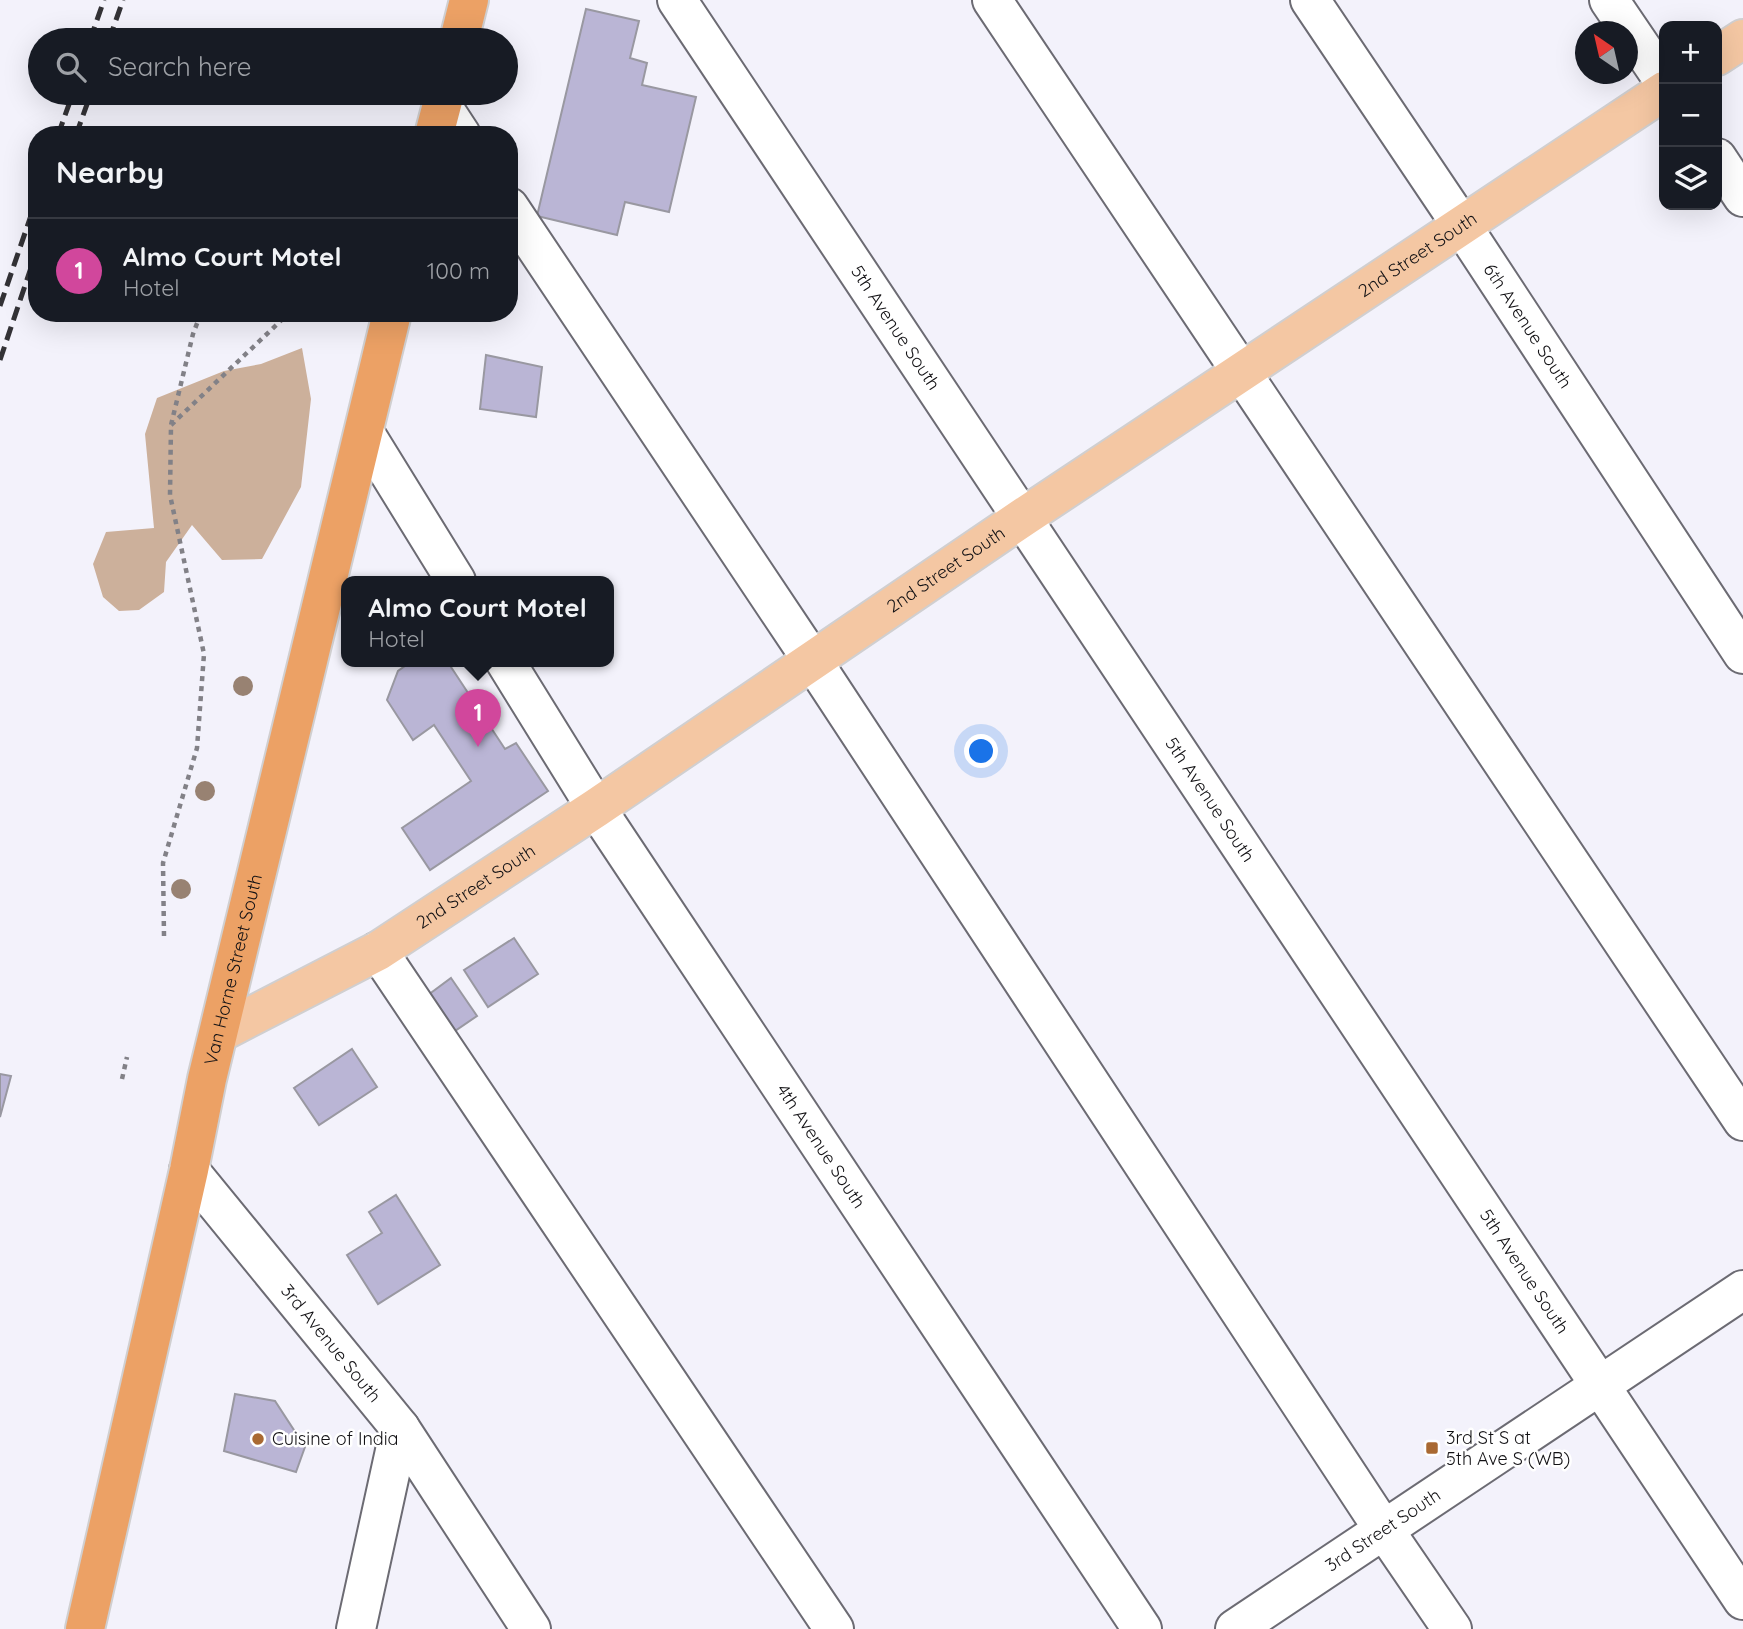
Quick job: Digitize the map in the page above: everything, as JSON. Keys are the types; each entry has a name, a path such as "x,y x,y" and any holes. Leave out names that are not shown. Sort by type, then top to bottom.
{"highway":[{"path":"462,28 469,0"},
{"name":"Van Horne Street South","path":"85,1629 219,1033 389,322"}],"main road":[{"path":"1722,53 1743,39"},
{"name":"2nd Street South","path":"219,1033 378,951 596,808 1022,518 1659,94"}],"street":[{"name":"5th Avenue South","path":"677,0 1743,1600"},
{"path":"992,0 1743,1121"},
{"name":"6th Avenue South","path":"1310,0 1743,654"},
{"path":"1609,0 1659,75"},
{"path":"1722,166 1743,197"},
{"path":"518,220 1452,1629"},
{"path":"364,432 453,576"},
{"name":"4th Avenue South","path":"509,667 596,808 1142,1629"},
{"path":"378,951 834,1629"},
{"name":"3rd Avenue South","path":"190,1170 400,1428 531,1629"},
{"name":"3rd Street South","path":"1235,1629 1743,1290"},
{"path":"356,1629 400,1428"}],"path":[{"path":"163,936 163,863 197,748 204,654 170,495 171,425 198,322"},
{"path":"171,425 280,322"},
{"path":"122,1079 127,1057"}],"shaded area":[{"path":"302,348 311,399 301,487 262,559 222,560 192,525 166,562 164,592 139,610 119,611 103,597 93,564 106,532 154,528 145,434 157,398 224,371 261,364"}],"building":[{"path":"586,9 639,21 630,58 647,63 642,85 696,97 669,212 625,202 617,235 537,216"},
{"path":"486,355 542,367 536,417 480,409"},
{"path":"404,667 451,667 505,749 516,743 548,791 430,870 402,828 471,781 434,725 413,740 387,700 398,671"},
{"path":"514,938 538,974 488,1007 464,970"},
{"path":"451,978 477,1016 449,1035 424,998"},
{"path":"352,1049 377,1087 319,1125 294,1088"},
{"path":"0,1074 11,1076 0,1117"},
{"path":"396,1195 440,1265 378,1304 347,1255 382,1233 369,1212"},
{"path":"235,1394 275,1401 305,1447 296,1472 224,1451"}],"railway":[{"path":"94,28 104,0"},
{"path":"113,28 123,0"},
{"path":"61,126 69,105"},
{"path":"79,126 87,105"},
{"path":"0,306 28,224"},
{"path":"0,360 28,277"}],"place":[{"name":"Almo Court Motel","path":"478,747"},
{"name":"Cuisine of India","path":"258,1439"},
{"name":"3rd St S at 5th Ave S (WB)","path":"1432,1448"}]}
